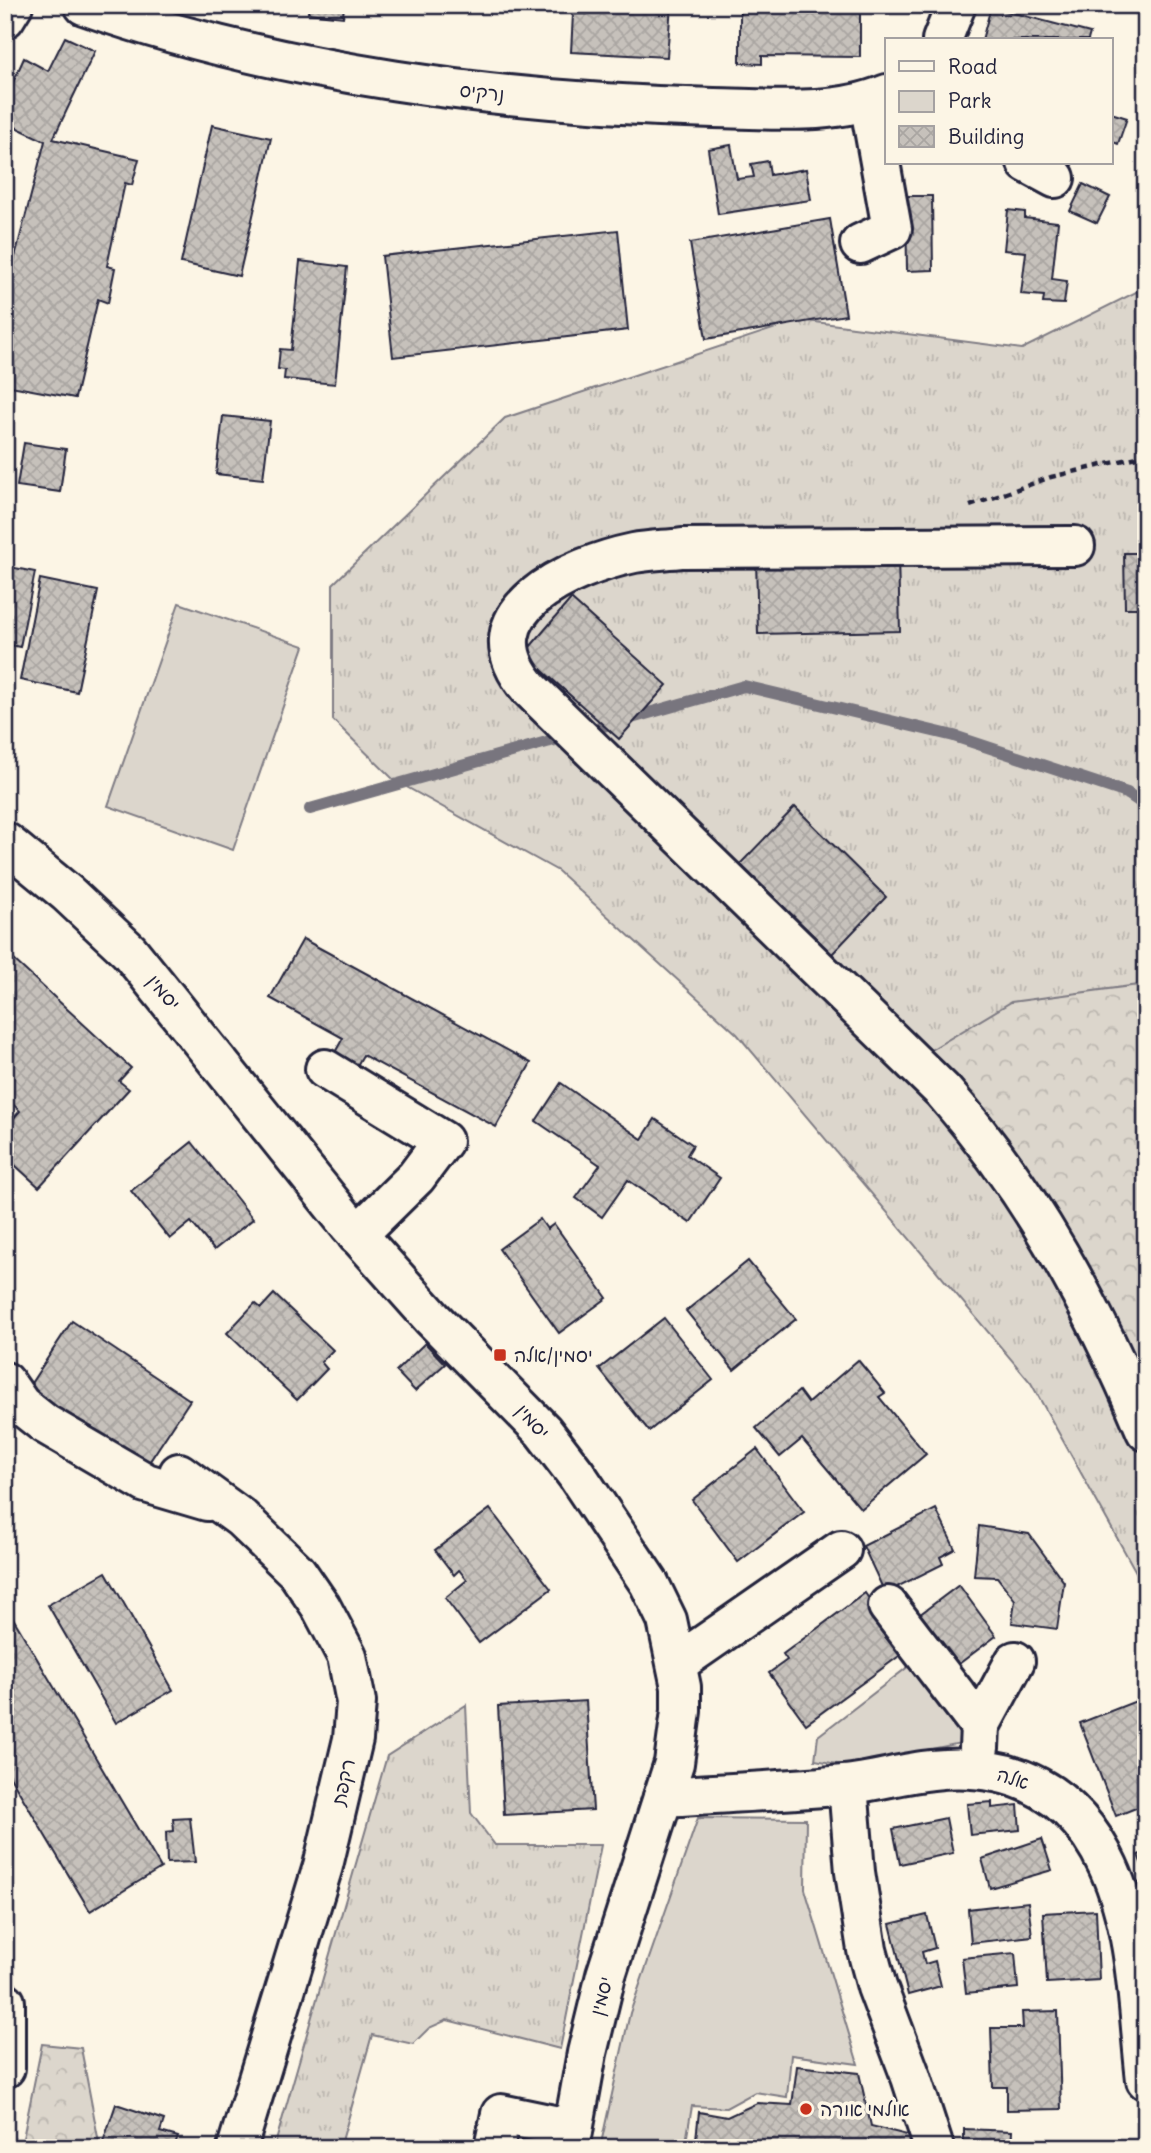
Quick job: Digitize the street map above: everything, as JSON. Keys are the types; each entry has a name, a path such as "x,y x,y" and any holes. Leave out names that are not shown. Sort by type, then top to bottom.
{"street":[{"path":"5,18 13,5"},
{"name":"נרקיס","path":"84,5 243,49 435,87 562,100 683,107 811,108 878,97"},
{"path":"943,38 956,5"},
{"path":"878,97 885,163"},
{"path":"860,244 892,229 885,164"},
{"path":"1075,546 682,548 635,553 585,569 532,597 513,621 509,653 519,676 529,688 943,1091 978,1131 1025,1196 1074,1277 1146,1431"},
{"name":"יסמין","path":"5,842 88,912 139,962 357,1234 432,1318 528,1414 569,1464 659,1601 678,1663 681,1711 679,1737 663,1797 606,1975 572,2138"},
{"path":"325,1069 443,1141 416,1177 357,1234"},
{"path":"5,1382 21,1405 45,1424 123,1470 146,1483 226,1507"},
{"name":"רקפת","path":"179,1473 226,1507 284,1557 310,1589 347,1656 356,1702 353,1739 323,1866 237,2148"},
{"path":"678,1663 841,1550"},
{"path":"888,1606 980,1726"},
{"path":"979,1769 980,1726 1016,1661"},
{"name":"אלה","path":"663,1797 848,1785 933,1770 979,1769 1024,1779 1050,1792 1073,1811 1093,1836 1109,1868 1122,1906 1146,2080"},
{"path":"848,1785 857,1892 867,1950 877,1987 934,2148"},
{"path":"5,2001 5,2068"},
{"path":"494,2148 501,2114 572,2138"}],"path":[{"path":"963,508 1051,477 1146,454"}],"green space":[{"path":"1146,287 1146,1590 1031,1383 737,1034 558,871 394,780 333,720 333,584 505,418 800,320 1022,349"},
{"path":"179,603 304,646 233,850 108,806"},
{"path":"1146,984 1146,1429 1081,1290 909,1063 1011,1002"},
{"path":"913,1663 966,1728 961,1743 848,1766 815,1760 818,1736"},
{"path":"466,1705 471,1813 495,1845 601,1845 560,2049 447,2020 429,2028 413,2044 372,2035 340,2148 274,2148 387,1756"},
{"path":"698,1818 806,1819 805,1889 858,2064 791,2055 787,2097 755,2092 726,2108 692,2106 685,2148 600,2148 630,2013"},
{"path":"42,2044 81,2048 100,2148 21,2148"}],"building":[{"path":"309,5 344,5 343,17 308,13"},
{"path":"587,5 671,5 667,57 571,52 573,14 587,14"},
{"path":"740,5 860,5 860,57 762,56 762,64 740,63"},
{"path":"1104,5 1146,5 1146,12 1145,16"},
{"path":"991,7 1090,33 1089,38 983,38"},
{"path":"65,37 95,51 53,139 139,159 132,185 125,183 107,266 115,268 108,303 98,299 75,398 5,385 5,295 45,141 5,122 5,100 24,58 48,71"},
{"path":"1112,113 1127,118 1118,144 1112,141"},
{"path":"212,125 271,138 239,276 181,263"},
{"path":"731,145 737,179 754,177 751,164 768,161 770,175 806,169 811,200 718,214 708,149"},
{"path":"1083,184 1110,197 1097,223 1070,211"},
{"path":"906,196 932,196 933,270 907,271"},
{"path":"1008,210 1025,212 1025,218 1058,222 1052,279 1067,281 1064,304 1043,303 1044,296 1021,294 1026,252 1004,250"},
{"path":"830,219 846,315 706,339 690,243"},
{"path":"618,230 628,330 393,357 382,256"},
{"path":"300,261 347,267 335,384 284,379 285,370 278,369 280,349 291,350"},
{"path":"223,416 270,421 263,479 216,474"},
{"path":"24,443 66,449 60,492 17,486"},
{"path":"1124,553 1146,553 1146,608 1125,608"},
{"path":"898,557 900,631 758,634 756,561"},
{"path":"5,566 35,572 20,647 5,644"},
{"path":"40,579 98,591 77,692 20,680"},
{"path":"571,599 667,685 619,739 524,654"},
{"path":"795,807 886,897 832,954 740,864"},
{"path":"303,939 531,1063 496,1127 363,1055 355,1069 333,1056 343,1038 270,998"},
{"path":"13,959 131,1068 119,1081 129,1089 39,1187 5,1156 5,1128 20,1111 5,1097 5,967"},
{"path":"561,1083 642,1139 655,1119 693,1145 687,1155 720,1178 690,1223 628,1180 602,1217 576,1198 600,1165 536,1121"},
{"path":"192,1142 253,1219 214,1250 191,1222 170,1239 131,1191"},
{"path":"540,1219 547,1229 554,1224 607,1298 559,1333 499,1249"},
{"path":"748,1261 796,1319 734,1370 686,1311"},
{"path":"274,1294 333,1350 321,1362 327,1369 297,1400 227,1333 255,1303 261,1308"},
{"path":"664,1318 713,1380 649,1431 599,1369"},
{"path":"72,1321 190,1400 142,1473 24,1394"},
{"path":"425,1343 445,1364 415,1391 396,1371"},
{"path":"858,1360 885,1393 879,1397 926,1454 861,1509 802,1439 780,1457 756,1428 799,1391 808,1403"},
{"path":"757,1449 804,1512 738,1562 692,1500"},
{"path":"490,1509 551,1589 479,1643 445,1598 467,1580 459,1570 454,1575 435,1550"},
{"path":"936,1509 955,1549 940,1557 943,1564 885,1593 863,1546"},
{"path":"979,1526 1029,1534 1064,1582 1057,1629 1012,1623 1015,1600 997,1577 974,1576"},
{"path":"106,1572 173,1690 116,1723 48,1605"},
{"path":"959,1585 996,1636 952,1669 915,1618"},
{"path":"865,1593 906,1651 806,1724 769,1673 787,1660 783,1654"},
{"path":"13,1618 161,1868 90,1911 5,1768 5,1622"},
{"path":"586,1701 593,1810 504,1815 498,1706"},
{"path":"1136,1701 1146,1727 1146,1804 1116,1816 1080,1723"},
{"path":"992,1802 992,1808 1018,1805 1020,1830 970,1835 967,1804"},
{"path":"190,1818 195,1862 167,1863 166,1832 174,1831 173,1819"},
{"path":"946,1818 953,1853 900,1864 893,1829"},
{"path":"1042,1839 1052,1870 990,1888 982,1859"},
{"path":"1146,1852 1146,1875 1138,1855"},
{"path":"1146,1880 1146,1915 1135,1884"},
{"path":"1028,1902 1032,1936 971,1943 968,1909"},
{"path":"1096,1910 1099,1980 1047,1983 1043,1913"},
{"path":"927,1915 935,1948 922,1952 925,1964 935,1961 941,1986 908,1995 890,1924"},
{"path":"1015,1953 1018,1988 966,1993 962,1958"},
{"path":"1058,2011 1061,2109 1007,2110 1007,2087 993,2087 991,2028 1023,2028 1022,2012"},
{"name":"אולמי אורה","path":"797,2066 859,2073 871,2126 915,2137 914,2148 695,2148 699,2112 727,2117 757,2103 792,2105"},
{"path":"116,2104 164,2120 160,2132 178,2137 174,2148 101,2148"},
{"path":"964,2129 1012,2131 1011,2148 964,2148"}],"waterway":[{"path":"310,809 744,686 954,736 1127,793 1146,806"}],"place":[{"name":"יסמין/אלה","path":"500,1355"},
{"name":"אולמי אורה","path":"806,2109"}]}
